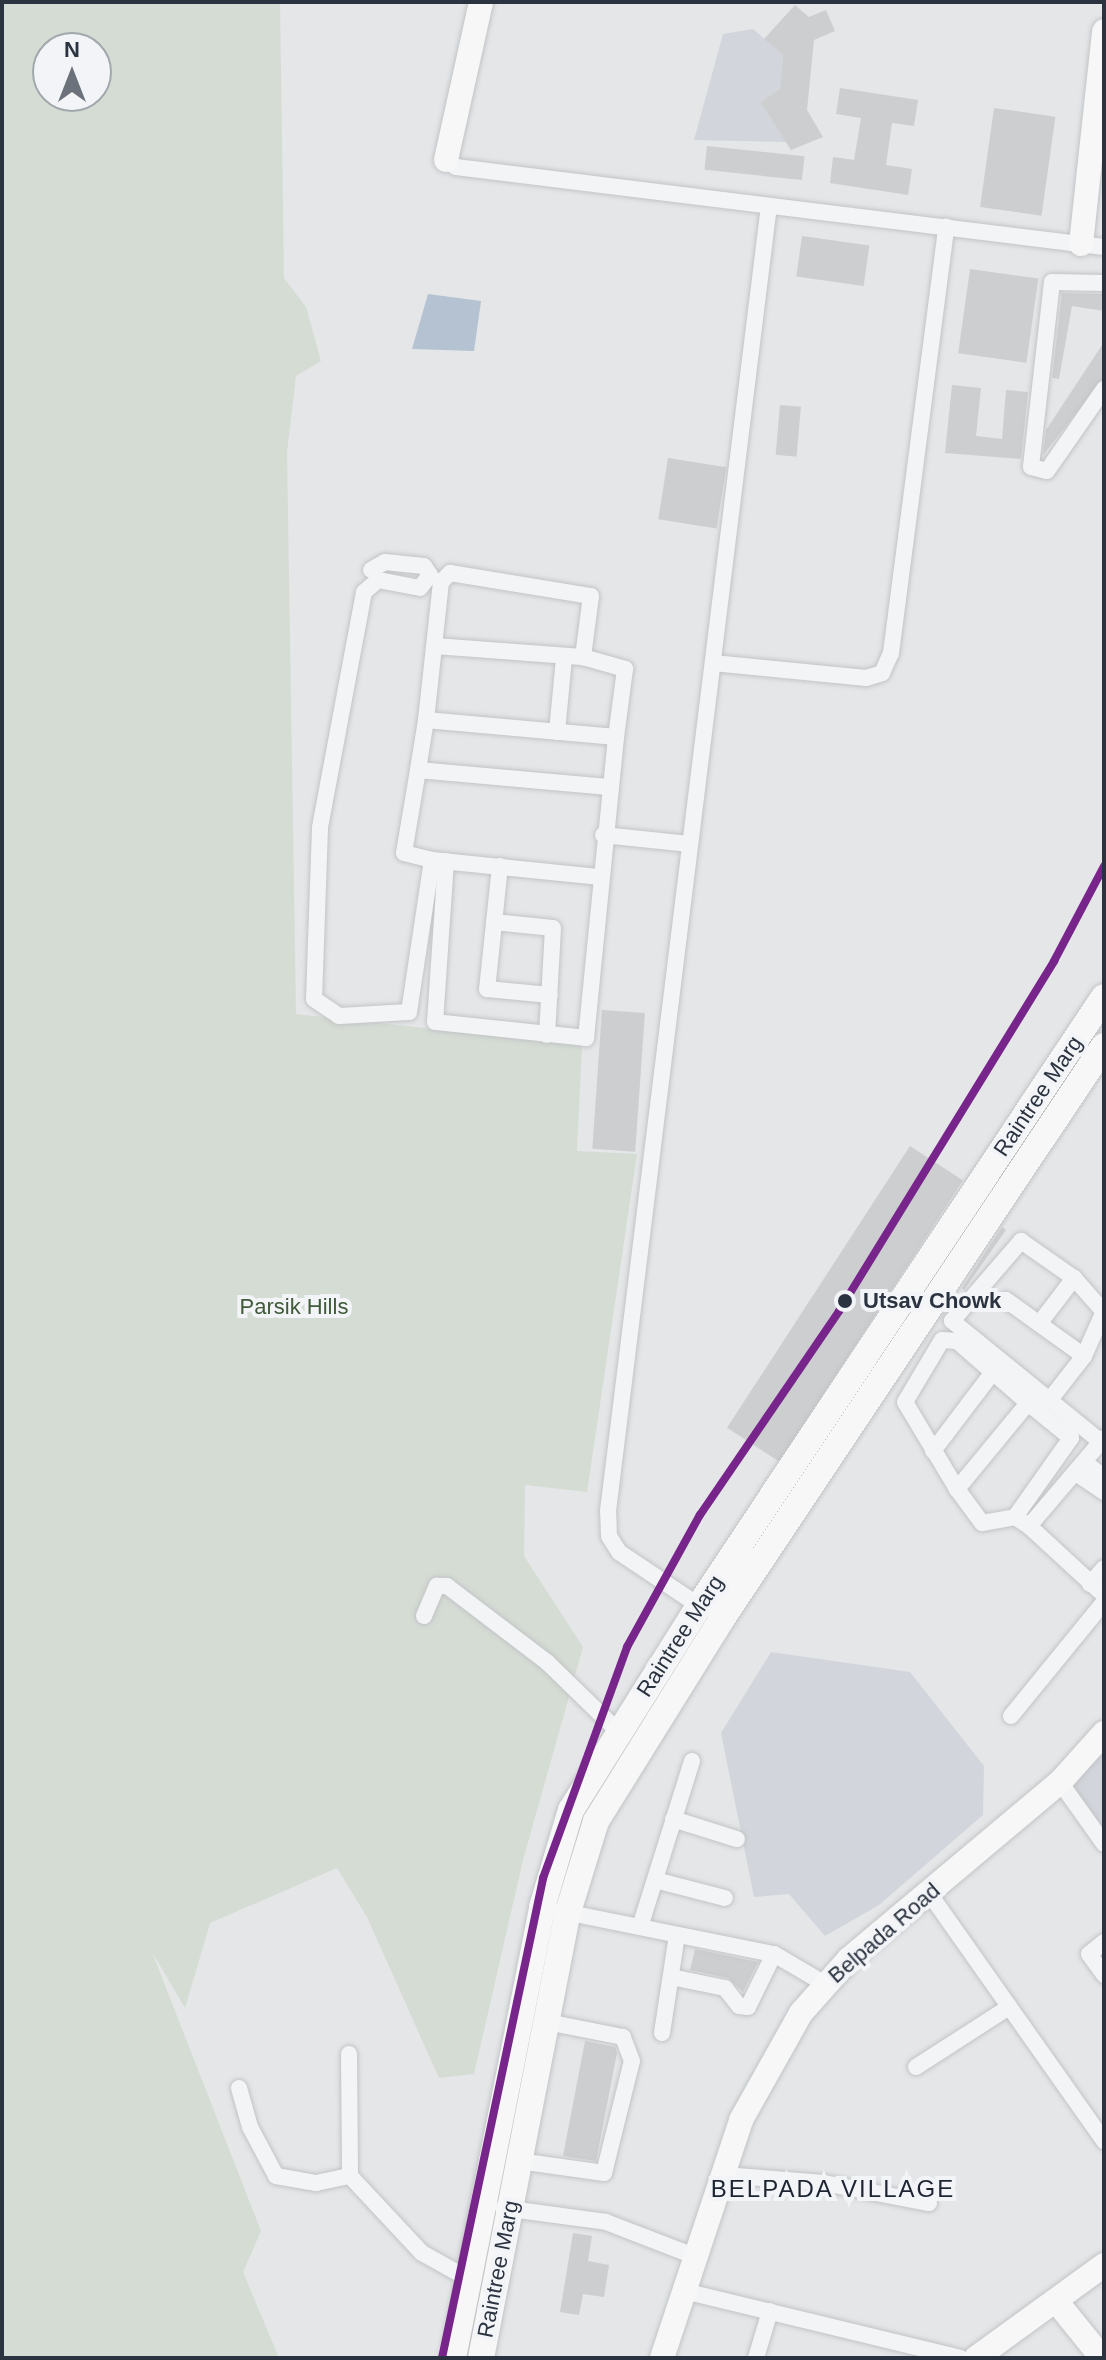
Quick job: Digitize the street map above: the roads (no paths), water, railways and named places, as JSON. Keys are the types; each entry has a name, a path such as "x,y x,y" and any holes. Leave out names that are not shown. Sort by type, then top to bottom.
{"main road":[{"name":"Raintree Marg","path":"481,2358 568,1912 596,1821 710,1613 1104,997"},
{"name":"Raintree Marg","path":"453,2358 542,1907 571,1810 618,1731 710,1613 1104,1046"}],"street":[{"path":"481,2 446,160 456,167 1093,246 1104,31"},
{"path":"710,1613 619,1552 608,1524 769,206"},
{"path":"713,663 866,678 882,673 891,653 946,227"},
{"path":"1104,283 1052,282 1031,467 1047,471 1104,389"},
{"path":"371,570 379,562 398,563 424,566 430,575 420,588 378,580 364,592 320,828 314,894 314,999 329,1013 409,1012 416,995 439,860"},
{"path":"583,657 591,596 450,573 441,582 426,720 404,853 439,860 598,877"},
{"path":"435,646 564,658 583,657 625,669 598,877 588,1032 580,1039 435,1022 439,860"},
{"path":"557,732 564,658"},
{"path":"426,720 616,737"},
{"path":"418,770 608,787"},
{"path":"603,835 690,844"},
{"path":"500,866 487,989 550,995"},
{"path":"494,922 553,928 547,1035"},
{"path":"1022,1522 1070,1436 957,1341 942,1340 905,1402 957,1489 982,1523 1022,1522 1083,1464 1102,1440 1052,1405 1052,1397 1084,1356 1104,1312 1074,1278 1021,1241 952,1318 1052,1397"},
{"path":"1039,1324 1074,1278"},
{"path":"1006,1300 1084,1356"},
{"path":"933,1451 993,1372"},
{"path":"957,1489 1028,1403"},
{"path":"1069,1442 1104,1492"},
{"path":"1083,1464 1104,1477"},
{"path":"1022,1522 1100,1590"},
{"path":"1011,1716 1100,1590 1104,1568"},
{"path":"424,1616 437,1586 447,1586 548,1663 618,1731"},
{"name":"Belpada Road","path":"662,2358 694,2256 757,2084 825,1984 1060,1782 1104,1733"},
{"path":"640,1927 692,1761"},
{"path":"1060,1782 1104,1844"},
{"path":"673,1819 737,1839"},
{"path":"655,1880 725,1898"},
{"path":"929,1893 1104,2141"},
{"path":"542,1907 774,1954 825,1984"},
{"path":"662,2033 677,1935"},
{"path":"1104,1942 1089,1954 1104,1975"},
{"path":"671,1977 725,1988 739,2006 748,2007 774,1954"},
{"path":"916,2067 1009,2007"},
{"path":"519,2161 604,2173 632,2061 623,2037 547,2022"},
{"path":"349,2054 350,2176 422,2253 467,2278"},
{"path":"239,2088 250,2127 276,2176 306,2183 350,2176"},
{"path":"724,2175 824,2183 929,2203"},
{"path":"482,2204 606,2222 694,2256"},
{"path":"976,2358 1104,2265"},
{"path":"684,2291 960,2358"},
{"path":"1056,2301 1094,2348"},
{"path":"756,2358 770,2311"}],"water":[{"path":"428,294 481,301 474,351 412,349"}],"place":[{"name":"Utsav Chowk","path":"845,1301"}],"district":[{"name":"BELPADA VILLAGE","path":"833,2189"}],"park label":[{"name":"Parsik Hills","path":"294,1307"}]}
